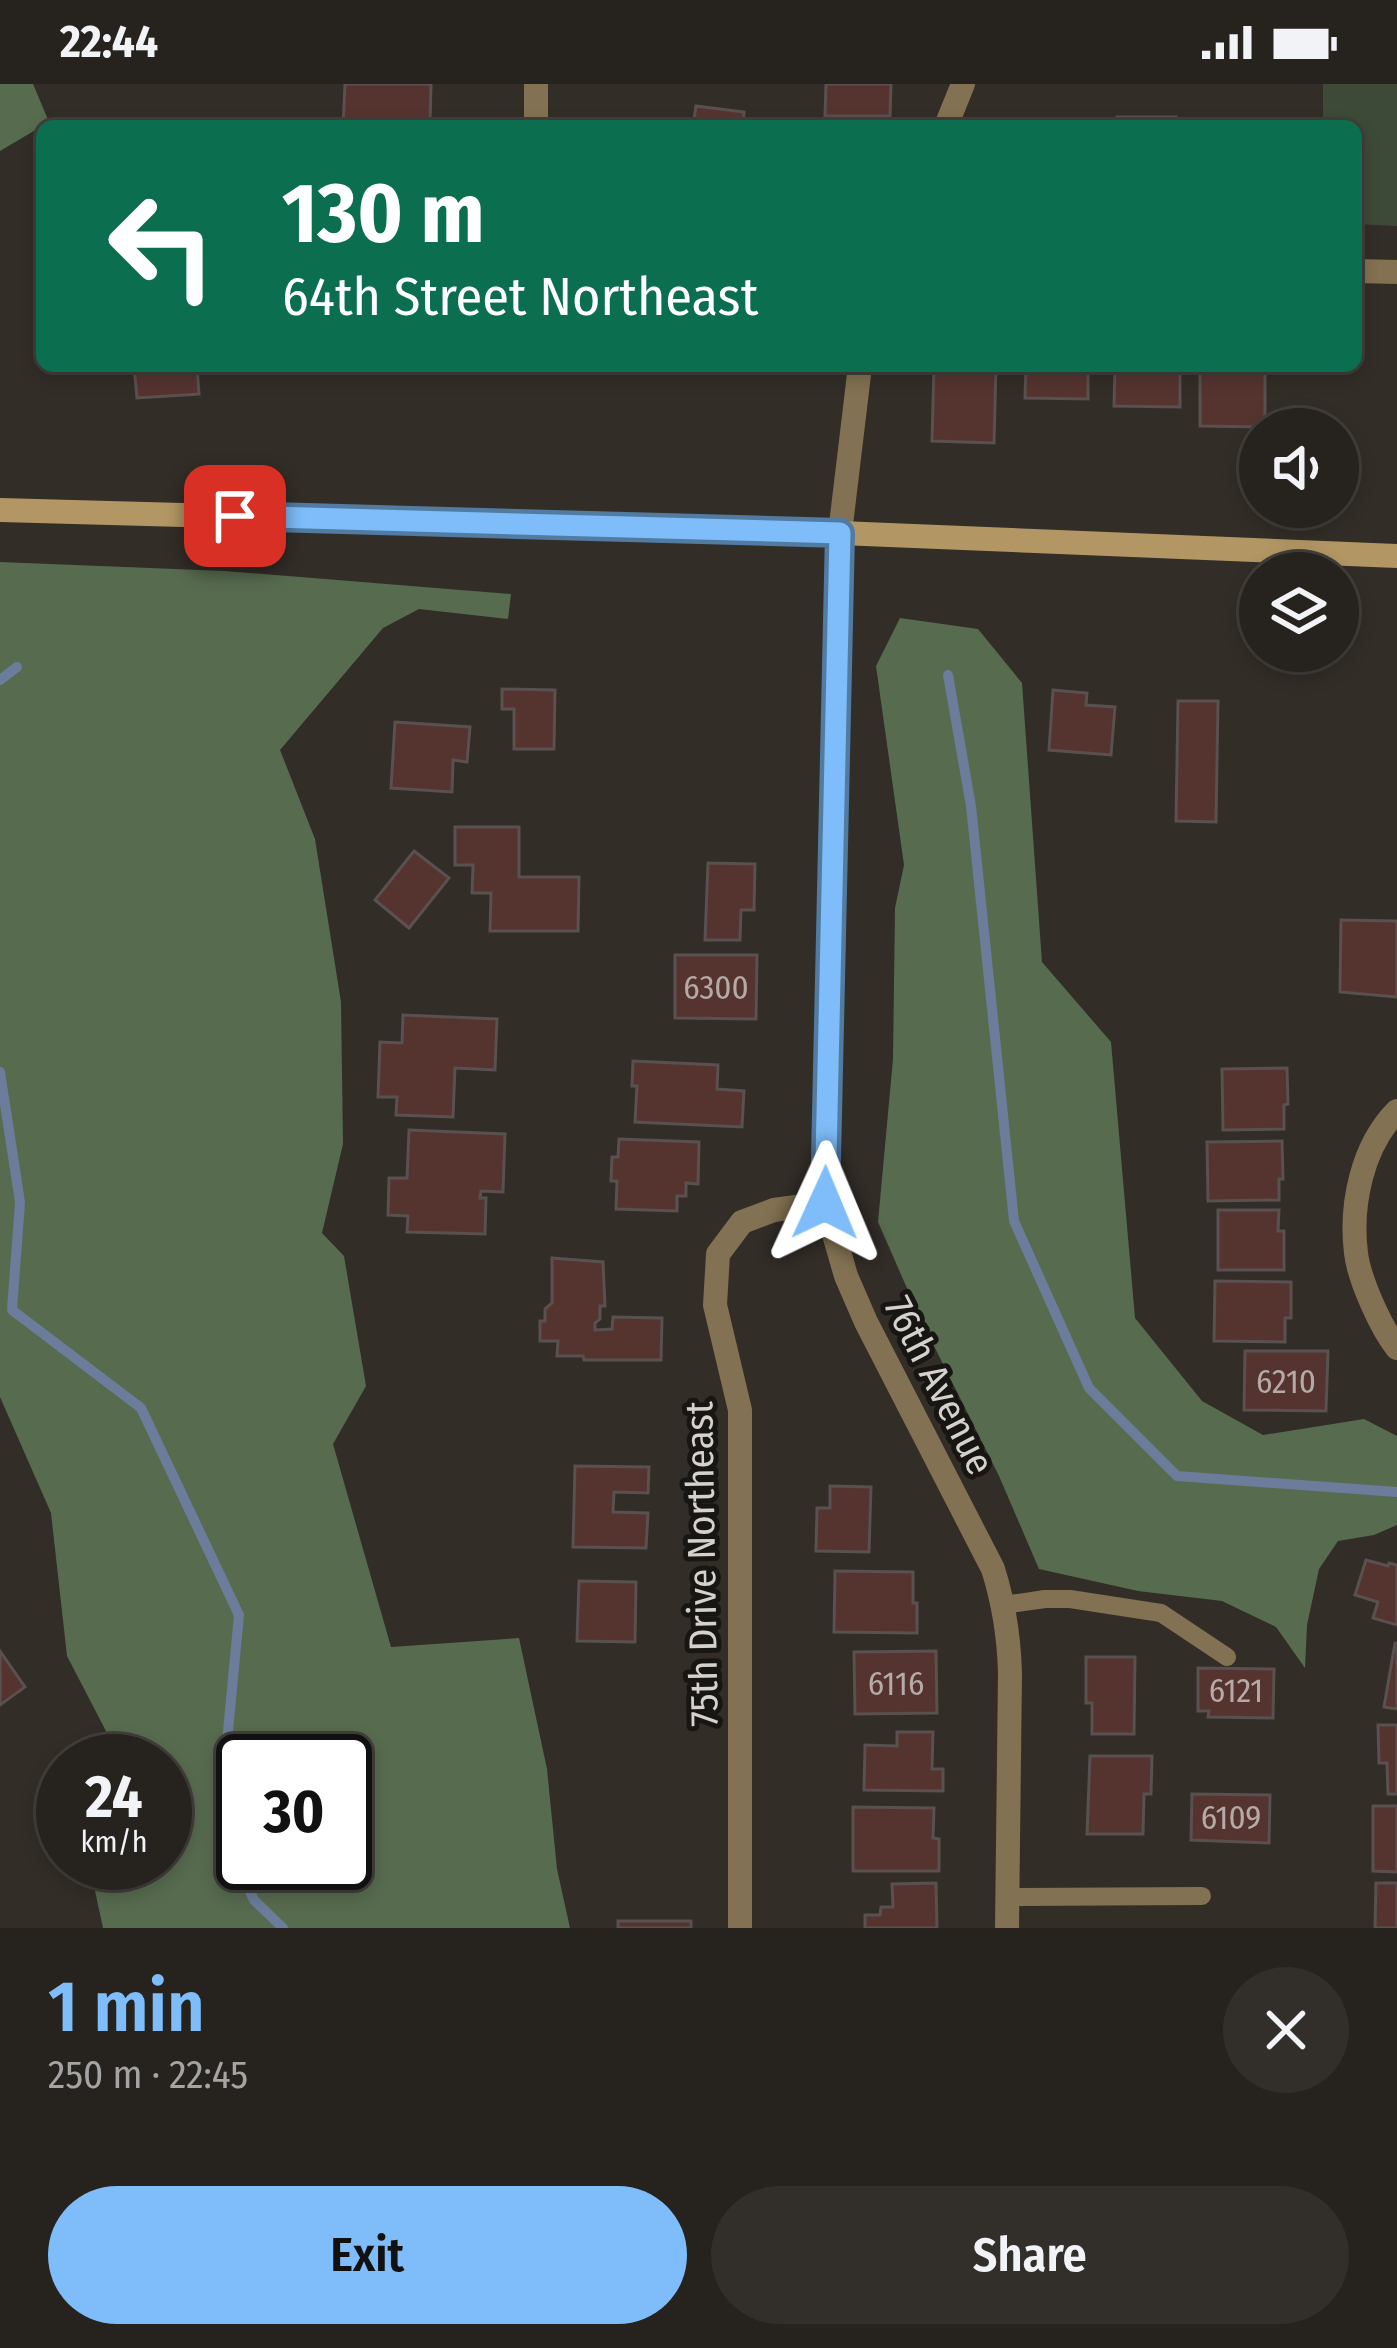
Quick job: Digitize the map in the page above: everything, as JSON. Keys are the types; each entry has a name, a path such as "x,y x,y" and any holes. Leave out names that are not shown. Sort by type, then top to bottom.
{"main road":[{"path":"0,510 840,533 1397,556"}],"street":[{"path":"536,84 536,120"},
{"path":"948,120 963,84"},
{"path":"1362,271 1397,272"},
{"name":"76th Avenue","path":"859,372 840,533 825,1203 846,1276 993,1569 1004,1605 1010,1673 1007,1928"},
{"path":"1395,1113 1368,1155 1356,1202 1356,1256 1383,1330 1397,1348"},
{"name":"75th Drive Northeast","path":"740,1928 740,1410 715,1305 718,1254 742,1222 774,1210 825,1203"}],"lane":[{"path":"1004,1605 1070,1599 1161,1613 1227,1657"},
{"path":"1008,1897 1202,1896"}],"green space":[{"path":"0,84 33,84 48,120 36,120 36,130 0,151"},
{"path":"1323,84 1397,84 1397,226 1362,224 1362,120 1323,120"},
{"path":"0,562 225,571 511,594 508,619 419,609 383,628 280,750 315,839 341,1002 343,1144 322,1233 344,1256 366,1386 333,1444 391,1647 519,1638 547,1769 557,1869 570,1928 103,1928 95,1890 192,1890 192,1734 107,1734 67,1656 51,1513 0,1397"},
{"path":"900,618 978,629 1022,683 1042,962 1111,1042 1135,1318 1202,1401 1263,1435 1364,1419 1397,1436 1397,1525 1374,1535 1338,1541 1319,1569 1307,1625 1305,1668 1276,1627 1222,1601 1138,1591 1039,1569 878,1222 893,1059 895,908 904,865 876,666"}],"building":[{"path":"345,84 431,84 430,120 343,120"},
{"path":"826,84 891,84 890,116 825,116"},
{"path":"696,106 744,112 743,120 694,120"},
{"path":"1117,117 1176,117 1176,120"},
{"path":"135,372 197,372 199,394 137,398"},
{"path":"934,372 996,372 994,443 932,441"},
{"path":"1026,372 1088,372 1088,399 1025,398"},
{"path":"1115,372 1180,372 1180,407 1114,406"},
{"path":"1200,372 1265,372 1265,408 1239,408 1239,427 1200,426"},
{"path":"502,689 555,690 554,749 514,749 514,709 502,709"},
{"path":"1053,690 1087,693 1086,705 1115,707 1111,755 1049,750"},
{"path":"1178,701 1218,701 1216,822 1176,821"},
{"path":"395,722 470,727 467,762 453,760 452,792 391,788"},
{"path":"455,827 519,827 519,877 579,877 578,931 490,931 491,893 472,893 473,865 455,865"},
{"path":"414,851 449,878 409,928 375,900"},
{"path":"708,863 755,864 754,910 741,910 740,940 705,940"},
{"path":"1341,920 1397,921 1397,997 1340,992"},
{"path":"675,955 757,955 756,1019 675,1018"},
{"path":"403,1015 497,1019 495,1070 455,1068 453,1117 396,1115 397,1097 378,1097 380,1042 402,1043"},
{"path":"633,1061 718,1065 717,1089 744,1091 742,1127 635,1122"},
{"path":"1287,1068 1284,1129 1223,1130 1222,1069"},
{"path":"409,1130 505,1134 503,1192 481,1191 480,1198 486,1198 485,1234 407,1232 408,1216 388,1215 389,1178 407,1178"},
{"path":"619,1139 699,1142 698,1184 686,1183 686,1196 677,1196 677,1211 616,1209 612,1157 618,1157"},
{"path":"1282,1141 1279,1200 1208,1201 1207,1142"},
{"path":"1218,1210 1279,1210 1284,1270 1218,1270"},
{"path":"552,1258 603,1262 605,1306 600,1306 595,1330 612,1329 613,1317 662,1318 661,1360 557,1356 558,1341 540,1341 540,1321 545,1321 545,1309 552,1303"},
{"path":"1215,1281 1291,1282 1285,1342 1214,1341"},
{"path":"1245,1351 1328,1351 1326,1411 1244,1410"},
{"path":"575,1466 649,1467 648,1493 614,1492 613,1512 648,1513 646,1548 573,1547"},
{"path":"830,1486 871,1487 869,1552 816,1551 817,1508 830,1508"},
{"path":"1366,1560 1397,1565 1397,1625 1373,1618 1378,1602 1355,1595"},
{"path":"835,1571 913,1572 917,1633 834,1632"},
{"path":"579,1581 636,1582 635,1642 577,1641"},
{"path":"1397,1643 1397,1709 1384,1707"},
{"path":"0,1651 25,1687 0,1705"},
{"path":"936,1651 937,1713 855,1714 854,1652"},
{"path":"1086,1657 1135,1657 1134,1734 1092,1734"},
{"path":"1198,1668 1274,1669 1273,1718 1208,1717 1209,1711 1198,1711"},
{"path":"1378,1725 1397,1725 1397,1794 1388,1794 1387,1763 1379,1763"},
{"path":"897,1732 933,1732 932,1769 943,1769 943,1791 864,1790 865,1745 897,1746"},
{"path":"1090,1756 1152,1756 1143,1834 1087,1834"},
{"path":"1192,1794 1270,1795 1269,1843 1191,1840"},
{"path":"1373,1806 1397,1806 1397,1872 1373,1871"},
{"path":"853,1807 934,1808 939,1871 853,1871"},
{"path":"936,1883 937,1928 865,1928 865,1915 880,1915 881,1907 893,1907 892,1884"},
{"path":"1376,1883 1397,1883 1397,1928 1375,1928"},
{"path":"618,1921 691,1921 691,1928 618,1928"}],"waterway":[{"path":"0,680 17,667"},
{"path":"948,675 971,806 1014,1221 1089,1388 1177,1476 1397,1492"},
{"path":"0,1072 20,1202 12,1310 141,1408 239,1615 219,1826 254,1900 283,1928"}],"route":[{"path":"235,516 840,533 825,1203"}]}
